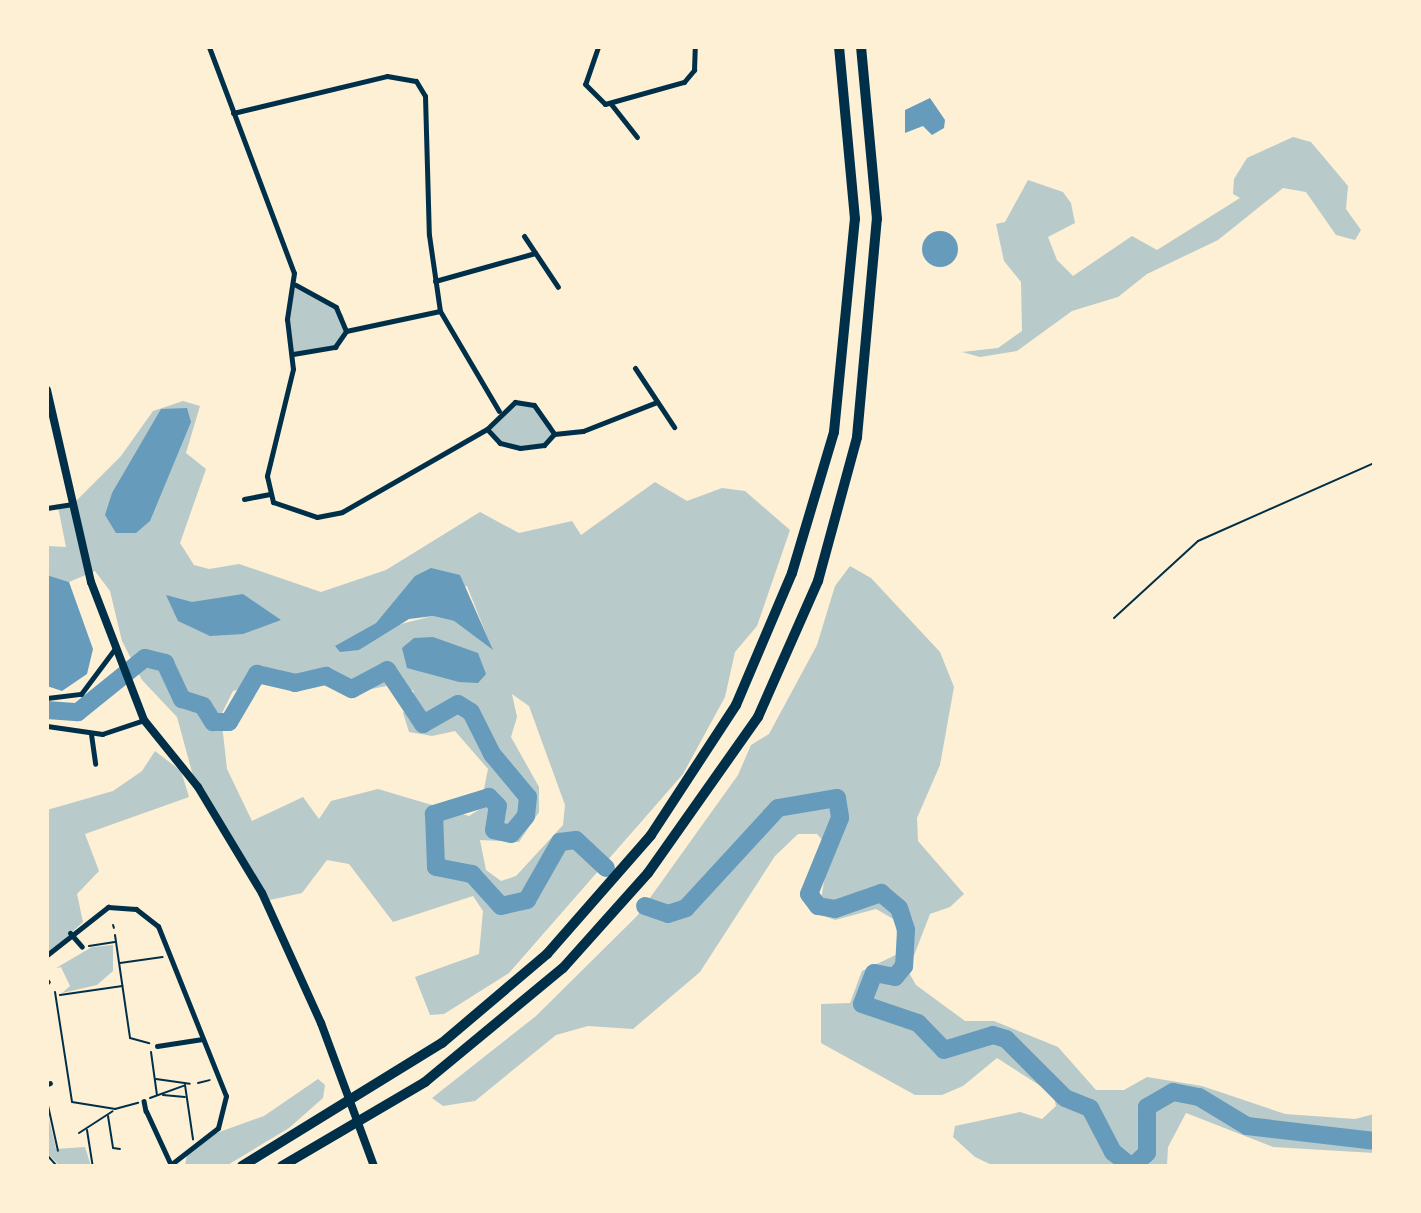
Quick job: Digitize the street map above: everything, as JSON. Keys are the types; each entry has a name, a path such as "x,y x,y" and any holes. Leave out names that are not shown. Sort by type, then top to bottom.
{"highway":[{"path":"242,1166 442,1043 547,954 652,835 736,705 792,573 834,432 855,219 839,47"},
{"path":"282,1166 425,1082 563,968 648,873 758,717 818,581 857,437 877,219 861,47"}],"main road":[{"path":"47,390 73,504 117,651 139,695 144,720 198,787 262,894 374,1166"}],"street":[{"path":"209,47 296,285 287,319 293,354 269,463 269,494 280,507 329,516 487,429 499,411 528,402 554,434"},
{"path":"598,47 585,84 594,99 611,104 684,82 694,70 695,47"},
{"path":"233,113 387,76 416,81 426,113 435,281 440,311 499,411"},
{"path":"611,104 637,137"},
{"path":"524,236 558,287"},
{"path":"435,281 535,253"},
{"path":"296,285 336,306 346,331"},
{"path":"293,354 327,350 346,331 440,311"},
{"path":"635,368 674,427"},
{"path":"487,429 507,447 520,449 544,446 554,434 583,431 657,402"},
{"path":"244,499 269,494"},
{"path":"47,508 73,504"},
{"path":"47,698 81,694 117,651"},
{"path":"47,726 91,734 144,720"},
{"path":"91,734 95,764"},
{"path":"47,955 70,933 102,910 128,907 153,921 221,1079 225,1114 198,1146 170,1165 144,1101"},
{"path":"70,933 84,948"},
{"path":"153,1046 202,1039"}],"path":[{"path":"1114,618 1198,541 1374,463"},
{"path":"115,935 131,1038 153,1046 158,1096"},
{"path":"84,948 116,942"},
{"path":"119,963 169,956"},
{"path":"58,996 122,986"},
{"path":"55,992 58,996 72,1102 115,1110"},
{"path":"155,1079 185,1085"},
{"path":"198,1083 221,1079"},
{"path":"79,1133 115,1110 190,1084"},
{"path":"185,1085 185,1097 198,1146"},
{"path":"158,1096 185,1097"},
{"path":"47,1101 58,1151"},
{"path":"108,1115 113,1148 120,1149"},
{"path":"86,1129 93,1166"},
{"path":"47,1156 57,1166"}],"shaded area":[{"path":"1293,137 1311,142 1348,186 1346,209 1361,230 1355,240 1336,235 1306,192 1283,188 1218,240 1147,274 1118,297 1072,311 1017,351 980,357 962,352 998,348 1022,331 1021,282 1004,261 996,224 1005,222 1028,180 1063,192 1071,203 1075,223 1048,237 1057,260 1073,276 1132,236 1157,250 1240,198 1233,194 1234,179 1247,158"},
{"path":"296,285 343,315 346,331 335,347 293,354 287,319"},
{"path":"183,401 200,406 186,453 206,469 180,543 194,565 209,569 239,564 321,592 386,570 480,512 519,533 572,521 581,535 655,482 687,501 722,488 745,491 790,530 757,626 735,652 725,697 683,774 509,973 444,1014 430,1015 415,977 479,954 483,911 473,896 393,922 349,864 327,860 302,893 265,901 195,783 177,717 142,680 122,641 110,591 95,571 69,582 47,575 47,546 66,547 58,507 73,504 121,456 153,411","holes":["467,586 492,649 454,621 433,616 393,626 359,650 336,646 376,623 398,597","296,675 350,693 392,685 414,691 403,713 409,732 432,736 455,731 488,769 480,809 469,816 378,789 331,801 319,819 303,797 252,821 227,769 221,715 233,691","512,694 529,706 565,805 563,825 516,876 501,881 486,870 480,840 519,842 539,812 539,787 511,737 517,717"]},
{"path":"515,402 534,405 552,425 554,434 544,445 507,447 487,429"},
{"path":"850,566 871,578 940,652 954,687 940,765 917,818 918,841 964,894 950,907 930,914 908,971 916,985 965,1021 994,1021 1058,1047 1096,1090 1124,1090 1147,1077 1202,1086 1285,1114 1355,1119 1374,1114 1374,1153 1273,1147 1186,1113 1168,1147 1167,1166 994,1166 975,1157 953,1137 955,1126 1020,1112 1042,1119 1056,1106 1053,1094 997,1058 963,1086 942,1095 915,1095 821,1043 821,1004 850,1003 862,971 900,953 895,920 876,909 835,920 819,914 829,848 817,834 798,834 775,856 700,972 633,1029 588,1026 556,1035 475,1101 443,1106 432,1098 536,1016 637,916 738,775 751,745 769,734 817,645 835,586"},
{"path":"155,751 181,771 189,797 85,834 99,871 77,894 83,922 47,955 47,810 113,791 142,771"},
{"path":"113,945 113,971 97,985 62,993 70,986 61,967 56,968 92,947"},
{"path":"318,1079 325,1085 323,1098 289,1128 226,1166 185,1166 187,1154 211,1135 264,1116"},
{"path":"47,1111 56,1149 85,1147 91,1166 60,1166 47,1153"}],"water":[{"path":"930,98 945,120 944,128 932,135 923,126 905,133 905,110"},
{"path":"940,231 953,236 958,249 953,262 940,267 927,262 922,249 927,236"},
{"path":"187,408 191,422 150,521 136,533 116,533 105,515 112,493 161,409"},
{"path":"431,568 460,575 493,650 454,621 433,616 409,619 359,650 340,652 335,646 376,623 415,576"},
{"path":"47,575 69,582 93,649 87,674 62,691 47,686"},
{"path":"243,594 281,620 243,634 210,636 178,621 166,595 192,602"},
{"path":"433,637 478,653 486,674 478,683 459,682 407,668 402,648 414,638"}],"waterway":[{"path":"47,710 78,712 145,658 165,663 182,699 203,706 213,722 229,722 257,674 295,683 326,676 352,689 387,670 423,724 458,704 471,712 492,754 528,797 526,816 511,834 494,830 498,806 489,797 434,814 436,867 472,874 501,906 527,900 560,842 576,840 606,868"},
{"path":"645,906 668,914 686,908 778,808 837,798 840,818 809,894 818,906 835,909 881,893 899,908 906,930 904,966 895,977 874,973 862,1004 918,1023 944,1050 993,1035 1006,1039 1065,1098 1090,1108 1113,1152 1130,1166"},
{"path":"1133,1166 1147,1153 1147,1107 1173,1092 1199,1097 1247,1126 1374,1141"}]}
